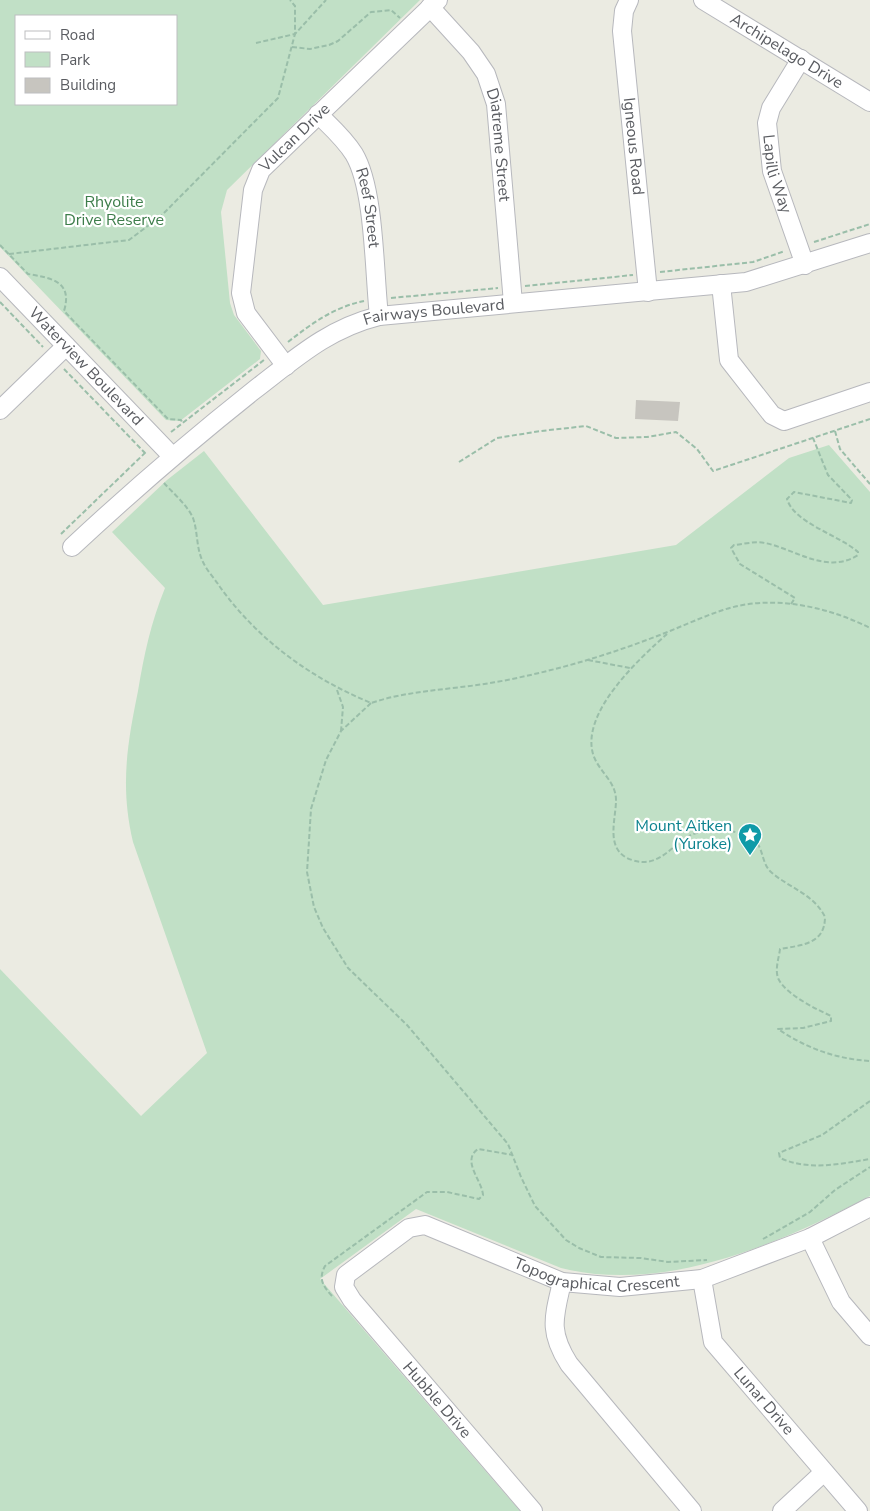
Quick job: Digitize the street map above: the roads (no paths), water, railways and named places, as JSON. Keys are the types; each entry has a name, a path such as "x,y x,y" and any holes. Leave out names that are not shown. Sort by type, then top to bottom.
{"street":[{"name":"Igneous Road","path":"629,0 624,11 622,30 648,292"},
{"name":"Archipelago Drive","path":"703,0 870,102"},
{"name":"Vulcan Drive","path":"286,366 246,313 242,304 241,293 253,190 261,170 434,4"},
{"name":"Diatreme Street","path":"434,4 486,74 496,104 513,303"},
{"name":"Lapilli Way","path":"801,59 771,108 767,123 772,171 805,265"},
{"name":"Reef Street","path":"318,114 345,141 355,156 364,180 379,316"},
{"name":"Fairways Boulevard","path":"72,547 172,456 286,366 338,330 379,316 648,292 761,279 870,243"},
{"name":"Waterview Boulevard","path":"0,277 60,352 152,447 172,456"},
{"path":"721,284 729,360 772,415 784,421 870,392"},
{"path":"0,410 60,352"},
{"name":"Topographical Crescent","path":"339,1294 346,1275 409,1228 425,1225 562,1282 620,1287 702,1279 810,1238 870,1207"},
{"path":"810,1238 841,1302 870,1336"},
{"name":"Lunar Drive","path":"702,1279 713,1342 858,1511"},
{"path":"562,1282 553,1320 558,1346 569,1364 692,1511"},
{"name":"Hubble Drive","path":"339,1294 352,1300 533,1511"},
{"path":"782,1511 824,1472"}],"place":[{"name":"Mount Aitken (Yuroke)","path":"750,856"}],"park label":[{"name":"Rhyolite Drive Reserve","path":"114,211"}]}
